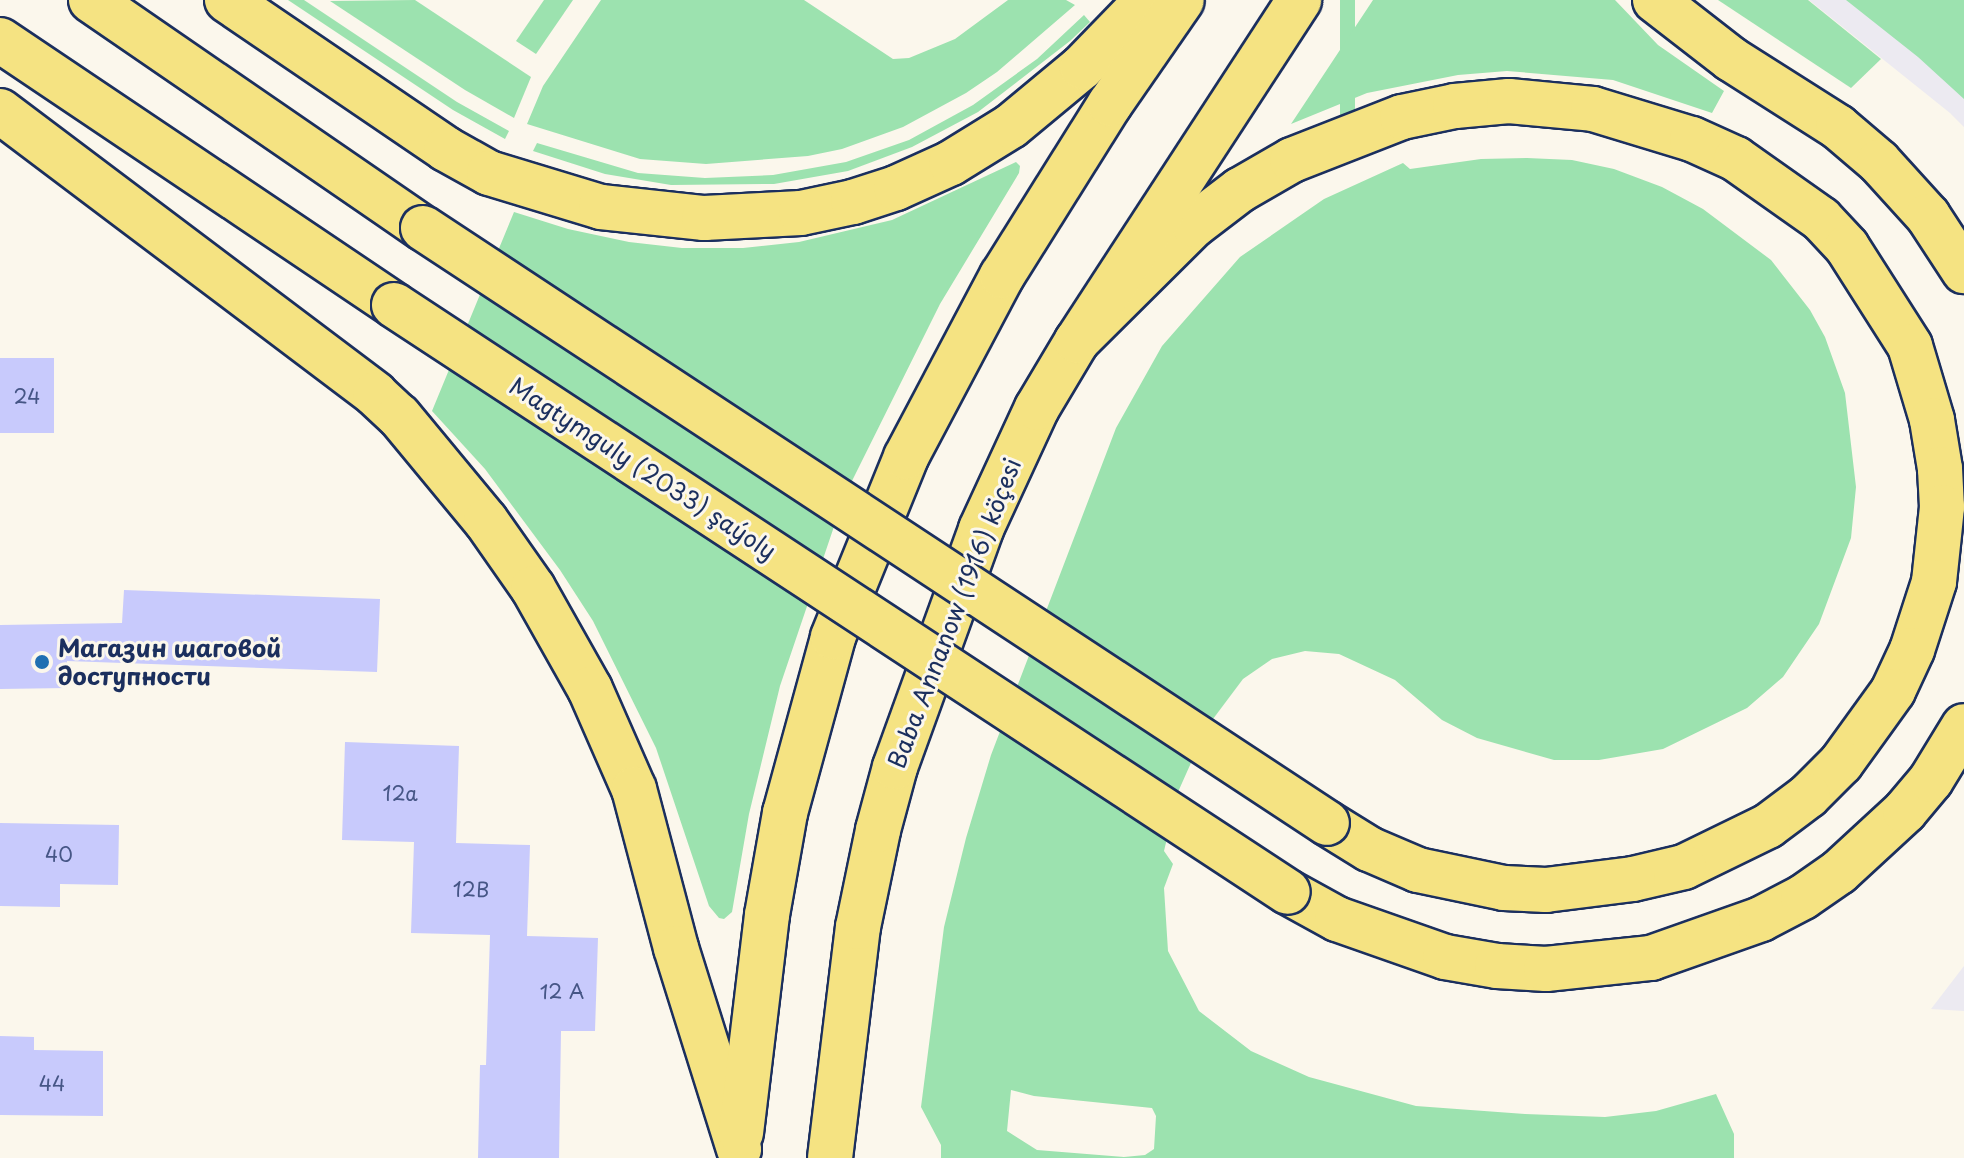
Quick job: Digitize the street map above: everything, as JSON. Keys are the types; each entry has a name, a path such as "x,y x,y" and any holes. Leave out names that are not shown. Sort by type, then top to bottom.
{"main road":[{"path":"91,0 423,228 1327,823 1369,849 1418,870 1504,888 1546,890 1633,879 1684,867 1768,826 1808,796 1841,763 1893,691 1912,650 1934,582 1942,507 1932,420 1910,346 1847,247 1821,219 1736,159 1692,139 1622,116 1549,102 1509,101 1402,117 1292,160 1240,190 1194,225 1077,341"},
{"path":"227,0 446,149 489,173 601,207 704,218 801,213 853,202 896,188 951,163 1011,126 1082,67 1147,0"},
{"path":"739,1154 767,915 783,828 833,637 906,457 1002,276 1110,104 1182,0"},
{"name":"Baba Annanow (1916) köçesi","path":"830,1158 858,927 895,767 1004,473 1077,341 1299,0"},
{"path":"1655,0 1731,59 1838,127 1879,162 1928,216 1964,271"},
{"name":"Magtymguly (2033) şaýoly","path":"0,40 394,305 1288,892 1337,919 1378,935 1458,960 1546,969 1651,958 1761,919 1803,897 1839,872 1905,811 1931,780 1964,726"},
{"path":"0,111 375,394 399,416 486,521 533,588 590,689 634,789 676,948 739,1154"}],"shaded area":[{"path":"1809,0 1964,0 1964,127 1950,113"},
{"path":"1964,966 1964,1011 1931,1009"}],"green space":[{"path":"288,0 304,0 457,102 509,131 505,139 453,110"},
{"path":"415,0 531,77 514,118 465,90 330,1"},
{"path":"544,0 573,0 536,54 516,41"},
{"path":"601,0 804,0 893,59 909,58 955,39 1008,0 1066,0 1075,5 997,72 966,93 903,127 842,149 808,156 706,164 640,159 527,124 543,86"},
{"path":"1340,0 1355,0 1355,127 1340,127"},
{"path":"1373,0 1615,0 1658,45 1724,91 1712,113 1613,80 1507,71 1458,75 1367,93 1291,124"},
{"path":"1718,0 1808,0 1881,59 1851,88"},
{"path":"1846,0 1964,0 1964,99 1918,57"},
{"path":"1084,15 1090,22 1070,41 978,112 912,147 848,171 774,184 671,185 605,174 533,151 537,143 638,173 705,178 773,175 846,162 909,140 973,105 1037,59"},
{"path":"1481,159 1572,160 1614,169 1662,187 1703,209 1771,260 1810,310 1825,337 1845,393 1856,487 1851,538 1819,624 1783,677 1747,708 1663,749 1599,760 1554,760 1477,738 1442,720 1395,680 1339,654 1305,651 1272,659 1243,679 1207,727 1178,792 1164,851 1173,864 1164,888 1168,951 1199,1011 1251,1051 1309,1077 1416,1106 1525,1114 1605,1117 1656,1111 1716,1094 1734,1134 1734,1158 941,1158 941,1145 921,1107 944,927 991,755 1116,428 1162,346 1240,257 1324,199 1403,163 1410,169","holes":["1011,1090 1034,1096 1152,1108 1156,1116 1154,1149 1145,1155 1124,1157 1037,1150 1007,1131"]},
{"path":"1016,162 1020,166 1019,173 940,304 844,497 780,686 749,814 732,912 724,919 719,918 709,906 656,748 593,621 560,570 485,469 432,411 514,212 568,229 629,242 682,248 743,248 799,242 892,220"}],"building":[{"path":"0,358 54,358 54,433 0,433"},
{"path":"124,590 380,599 377,672 67,661 67,688 0,689 0,625 122,623"},
{"path":"345,742 459,746 456,843 530,845 527,936 598,938 595,1031 561,1031 559,1158 478,1158 480,1065 486,1065 490,935 411,933 414,842 342,840"},
{"path":"0,823 119,825 118,885 60,884 60,907 0,906"},
{"path":"0,1036 34,1037 34,1050 103,1051 103,1116 0,1115"}],"place":[{"name":"Магазин шаговой доступности","path":"42,662"}]}
